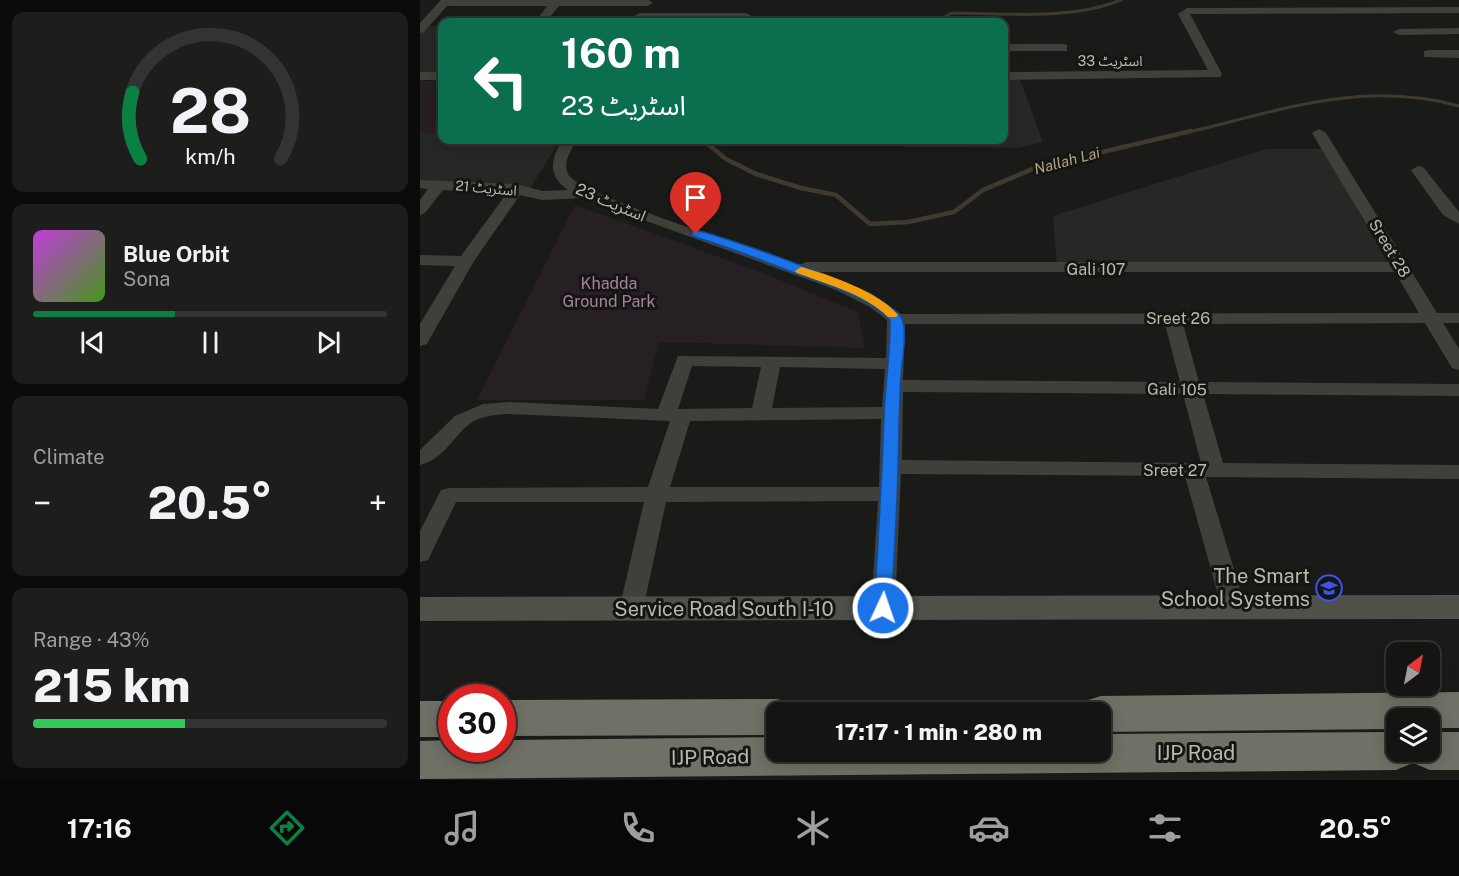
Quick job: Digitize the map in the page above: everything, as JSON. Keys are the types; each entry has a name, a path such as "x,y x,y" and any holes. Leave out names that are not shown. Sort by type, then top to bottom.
{"highway":[{"path":"1111,714 1459,710"},
{"path":"516,718 766,717"},
{"path":"420,719 438,719"},
{"name":"IJP Road","path":"1111,753 1386,751"},
{"path":"1440,751 1459,751"},
{"name":"IJP Road","path":"420,760 766,755"}],"main road":[{"name":"Service Road South I-10","path":"420,609 1459,607"}],"street":[{"path":"1298,0 1307,11 1459,10"},
{"path":"1455,0 1459,4"},
{"path":"422,28 446,1 649,1"},
{"path":"639,18 649,1"},
{"path":"543,18 556,2"},
{"name":"اسٹریٹ 33","path":"1008,76 1216,74 1184,14 1187,11 1307,11"},
{"path":"674,18 746,16"},
{"path":"422,28 438,26"},
{"path":"1399,32 1459,31"},
{"path":"1008,48 1063,48"},
{"path":"1428,54 1459,54"},
{"path":"420,76 438,76"},
{"name":"Sreet 28","path":"1319,133 1459,364"},
{"name":"اسٹریٹ 23","path":"567,144 560,156 562,178 574,187 607,203 852,290 886,308 896,319"},
{"path":"1419,170 1449,212 1459,219"},
{"name":"اسٹریٹ 21","path":"420,184 517,189 540,196 587,193"},
{"path":"420,210 440,184"},
{"path":"420,340 466,261 517,189"},
{"path":"420,260 466,261"},
{"name":"Gali 107","path":"791,267 1402,267"},
{"path":"1172,318 1193,389 1204,470 1234,609"},
{"name":"Sreet 26","path":"896,319 1459,318"},
{"path":"883,608 891,467 891,413 896,364 896,319"},
{"path":"631,610 685,360 896,364"},
{"path":"761,414 771,361"},
{"name":"Gali 105","path":"895,386 1459,390"},
{"path":"420,458 432,452 462,420 483,410 510,408 674,414 891,413"},
{"name":"Sreet 27","path":"891,467 1459,472"},
{"path":"420,554 449,495 888,494"}],"shaded area":[{"path":"426,26 438,26 438,74 420,74 420,32"},
{"path":"1008,77 1019,77 1043,142 1017,148 902,147 892,144 1008,144"},
{"path":"420,134 438,134 438,144 558,144 531,187 420,186"},
{"path":"1266,149 1323,149 1389,265 1057,266 1053,216"}],"green space":[{"path":"420,81 438,81 438,134 420,134"},
{"name":"Khadda Ground Park","path":"575,205 760,272 858,312 865,348 659,342 644,400 477,400"}],"waterway":[{"name":"Nallah Lai","path":"943,18 952,13 1038,14 1080,11 1121,0"},
{"name":"Nallah Lai","path":"1185,133 1287,108 1354,97 1388,96 1423,99 1459,106"},
{"name":"Nallah Lai","path":"708,144 726,159 756,174 801,188 836,195 870,224 908,222 954,212 983,190 1035,168 1191,131"}],"slow traffic":[{"path":"801,271 852,290 886,308 892,315"}],"place":[{"name":"The Smart School Systems","path":"1329,588"}],"route":[{"path":"696,234 735,246 852,290 886,308 896,319 897,344 891,413 891,467 883,608"}]}
